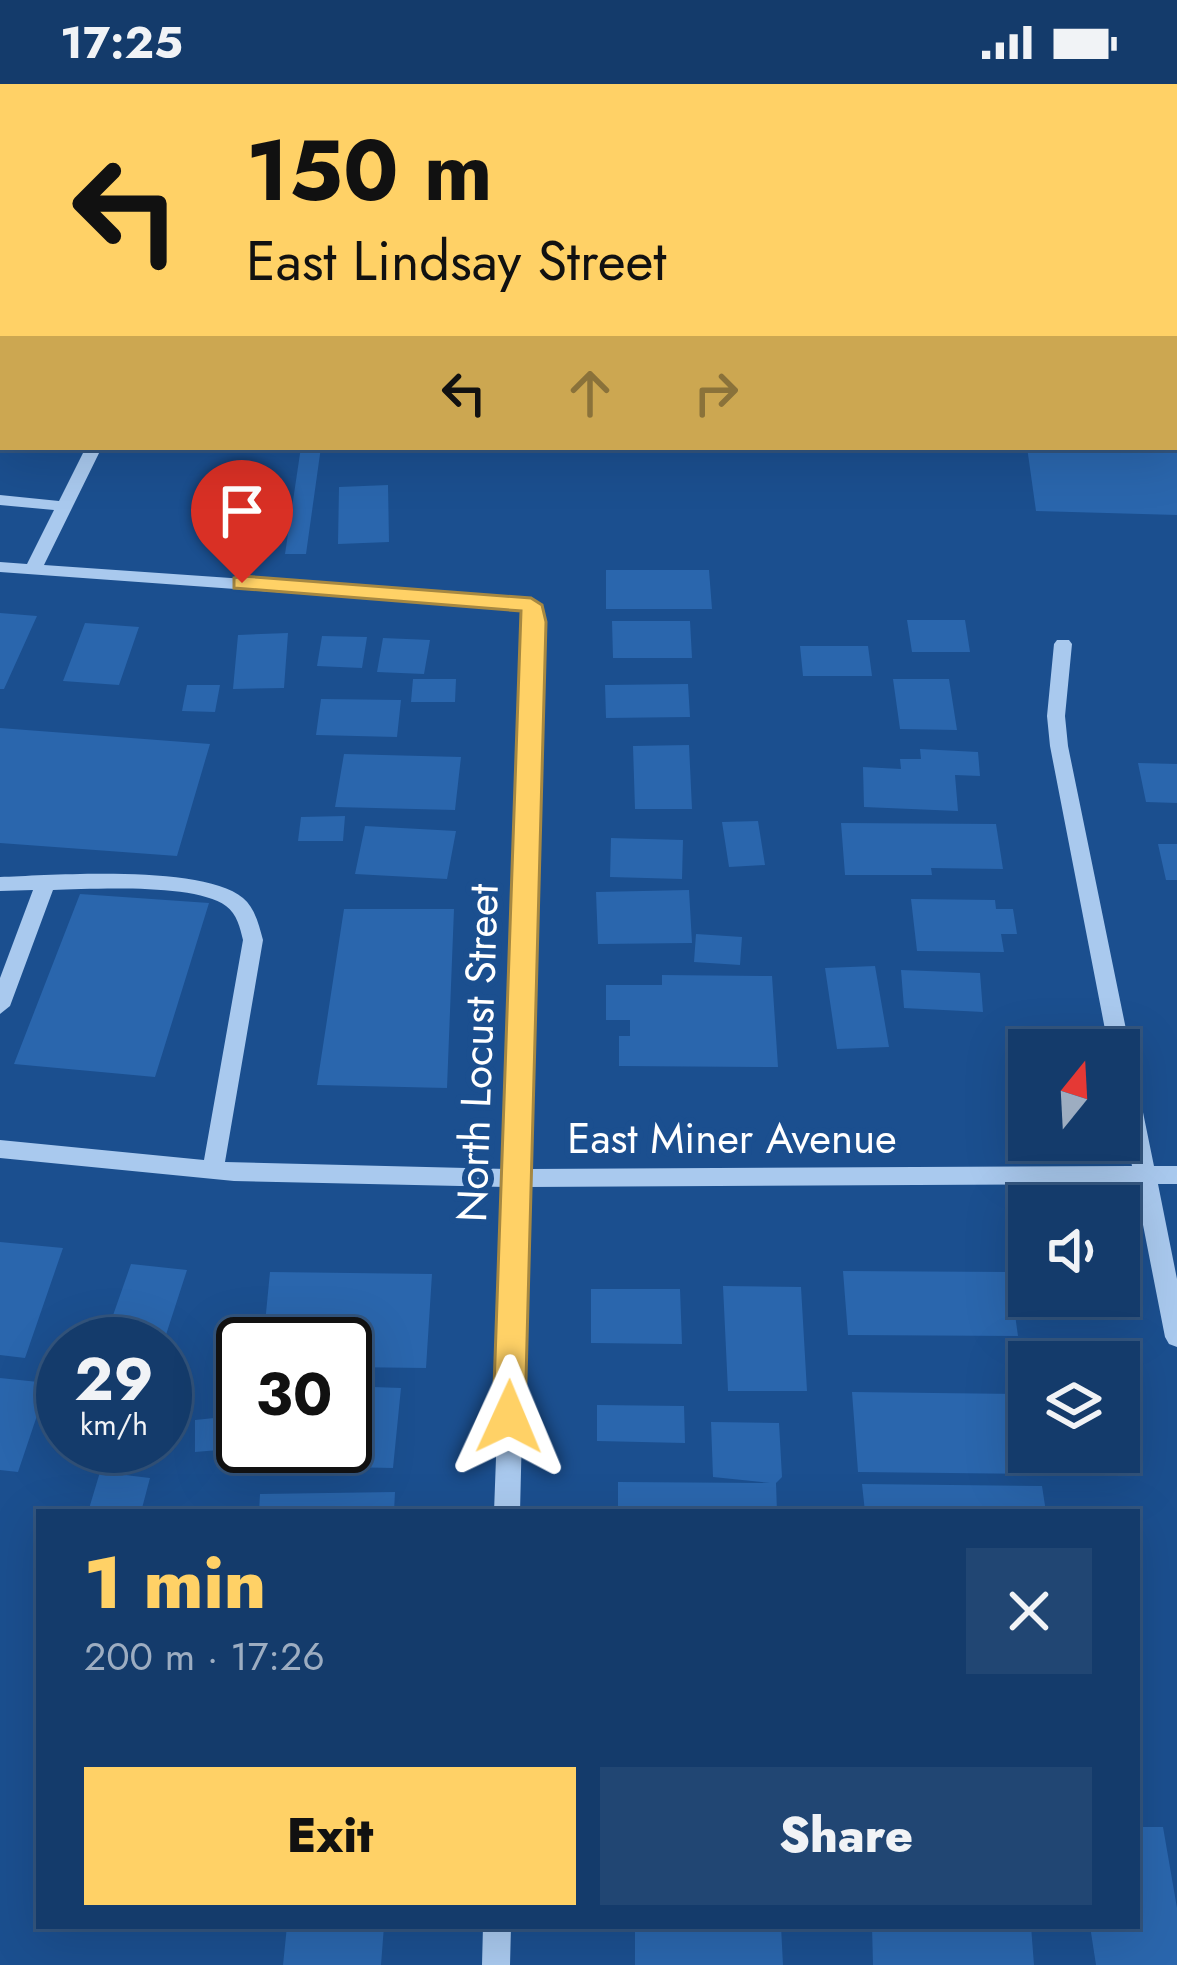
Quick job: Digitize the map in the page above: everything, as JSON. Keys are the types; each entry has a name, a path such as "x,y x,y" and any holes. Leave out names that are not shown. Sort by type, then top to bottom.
{"street":[{"path":"0,567 33,569 92,450"},
{"path":"0,500 64,506"},
{"name":"North Locust Street","path":"33,569 531,605 535,622 507,1509"},
{"path":"1063,644 1056,716 1059,746 1177,1337"},
{"path":"0,1006 46,883"},
{"path":"0,884 126,884 214,892 231,899 247,916 253,940 213,1170"},
{"name":"East Miner Avenue","path":"0,1150 213,1170 514,1178 1177,1175"},
{"path":"496,1965 497,1929"}],"building":[{"path":"301,450 321,450 306,554 285,554"},
{"path":"1027,450 1177,450 1177,515 1036,511"},
{"path":"388,485 389,542 338,544 339,487"},
{"path":"606,570 709,570 712,609 606,609"},
{"path":"0,613 37,616 4,689 0,689"},
{"path":"907,620 965,620 970,652 912,652"},
{"path":"612,621 690,621 692,658 613,658"},
{"path":"85,623 139,627 119,685 63,681"},
{"path":"288,633 284,688 233,689 238,635"},
{"path":"322,636 367,637 362,668 317,666"},
{"path":"383,638 430,640 424,674 377,672"},
{"path":"800,646 868,646 872,676 803,676"},
{"path":"413,679 456,679 455,702 411,702"},
{"path":"893,679 949,679 957,730 900,729"},
{"path":"688,684 690,717 606,718 605,685"},
{"path":"187,685 220,685 215,712 182,711"},
{"path":"321,699 401,700 397,737 316,735"},
{"path":"0,728 210,744 177,856 0,843"},
{"path":"689,745 692,809 635,809 633,746"},
{"path":"920,749 978,752 980,776 955,775 958,811 864,807 863,767 901,769 900,759 921,759"},
{"path":"344,754 461,757 455,810 335,807"},
{"path":"1138,763 1177,764 1177,803 1146,802"},
{"path":"345,816 343,841 298,841 301,817"},
{"path":"758,821 765,865 729,867 722,822"},
{"path":"841,823 996,824 1003,869 931,868 932,875 845,875"},
{"path":"365,826 456,831 447,879 355,874"},
{"path":"611,838 683,840 682,879 610,877"},
{"path":"1158,844 1177,844 1177,880 1166,880"},
{"path":"689,890 692,943 598,944 596,892"},
{"path":"80,894 209,903 155,1077 14,1064"},
{"path":"911,899 995,900 996,909 1013,909 1017,934 1001,934 1004,952 917,951"},
{"path":"344,909 454,909 447,1088 317,1085"},
{"path":"696,934 742,937 740,965 694,962"},
{"path":"875,966 889,1047 837,1049 825,968"},
{"path":"901,970 980,973 983,1012 904,1008"},
{"path":"662,975 772,976 778,1067 619,1066 619,1036 630,1036 630,1020 606,1020 606,985 662,985"},
{"path":"0,1242 63,1248 25,1358 0,1355"},
{"path":"131,1264 187,1270 172,1317 112,1317"},
{"path":"843,1271 1008,1272 1008,1317 1015,1317 1018,1336 848,1335"},
{"path":"270,1272 432,1274 426,1368 372,1367 372,1317 266,1317"},
{"path":"723,1286 801,1287 807,1391 728,1391"},
{"path":"591,1289 680,1289 682,1344 591,1343"},
{"path":"0,1378 36,1382 36,1419 18,1472 0,1470"},
{"path":"372,1387 401,1388 393,1468 372,1468"},
{"path":"852,1392 1008,1394 1008,1473 1038,1474 858,1472"},
{"path":"597,1405 684,1406 685,1443 597,1441"},
{"path":"216,1418 216,1450 195,1452 195,1420"},
{"path":"711,1422 779,1423 782,1477 776,1483 777,1509 618,1509 618,1482 770,1483 713,1477"},
{"path":"100,1473 150,1478 142,1509 89,1509"},
{"path":"862,1484 1042,1486 1046,1509 865,1509"},
{"path":"395,1492 394,1509 259,1509 260,1494"},
{"path":"1140,1827 1163,1827 1177,1908 1177,1965 1096,1965 1090,1929 1140,1929"},
{"path":"287,1929 384,1929 381,1965 283,1965"},
{"path":"635,1929 781,1929 783,1965 635,1965"},
{"path":"872,1929 1031,1929 1034,1965 873,1965"}],"route":[{"path":"242,583 531,605 535,622 509,1417"}]}
